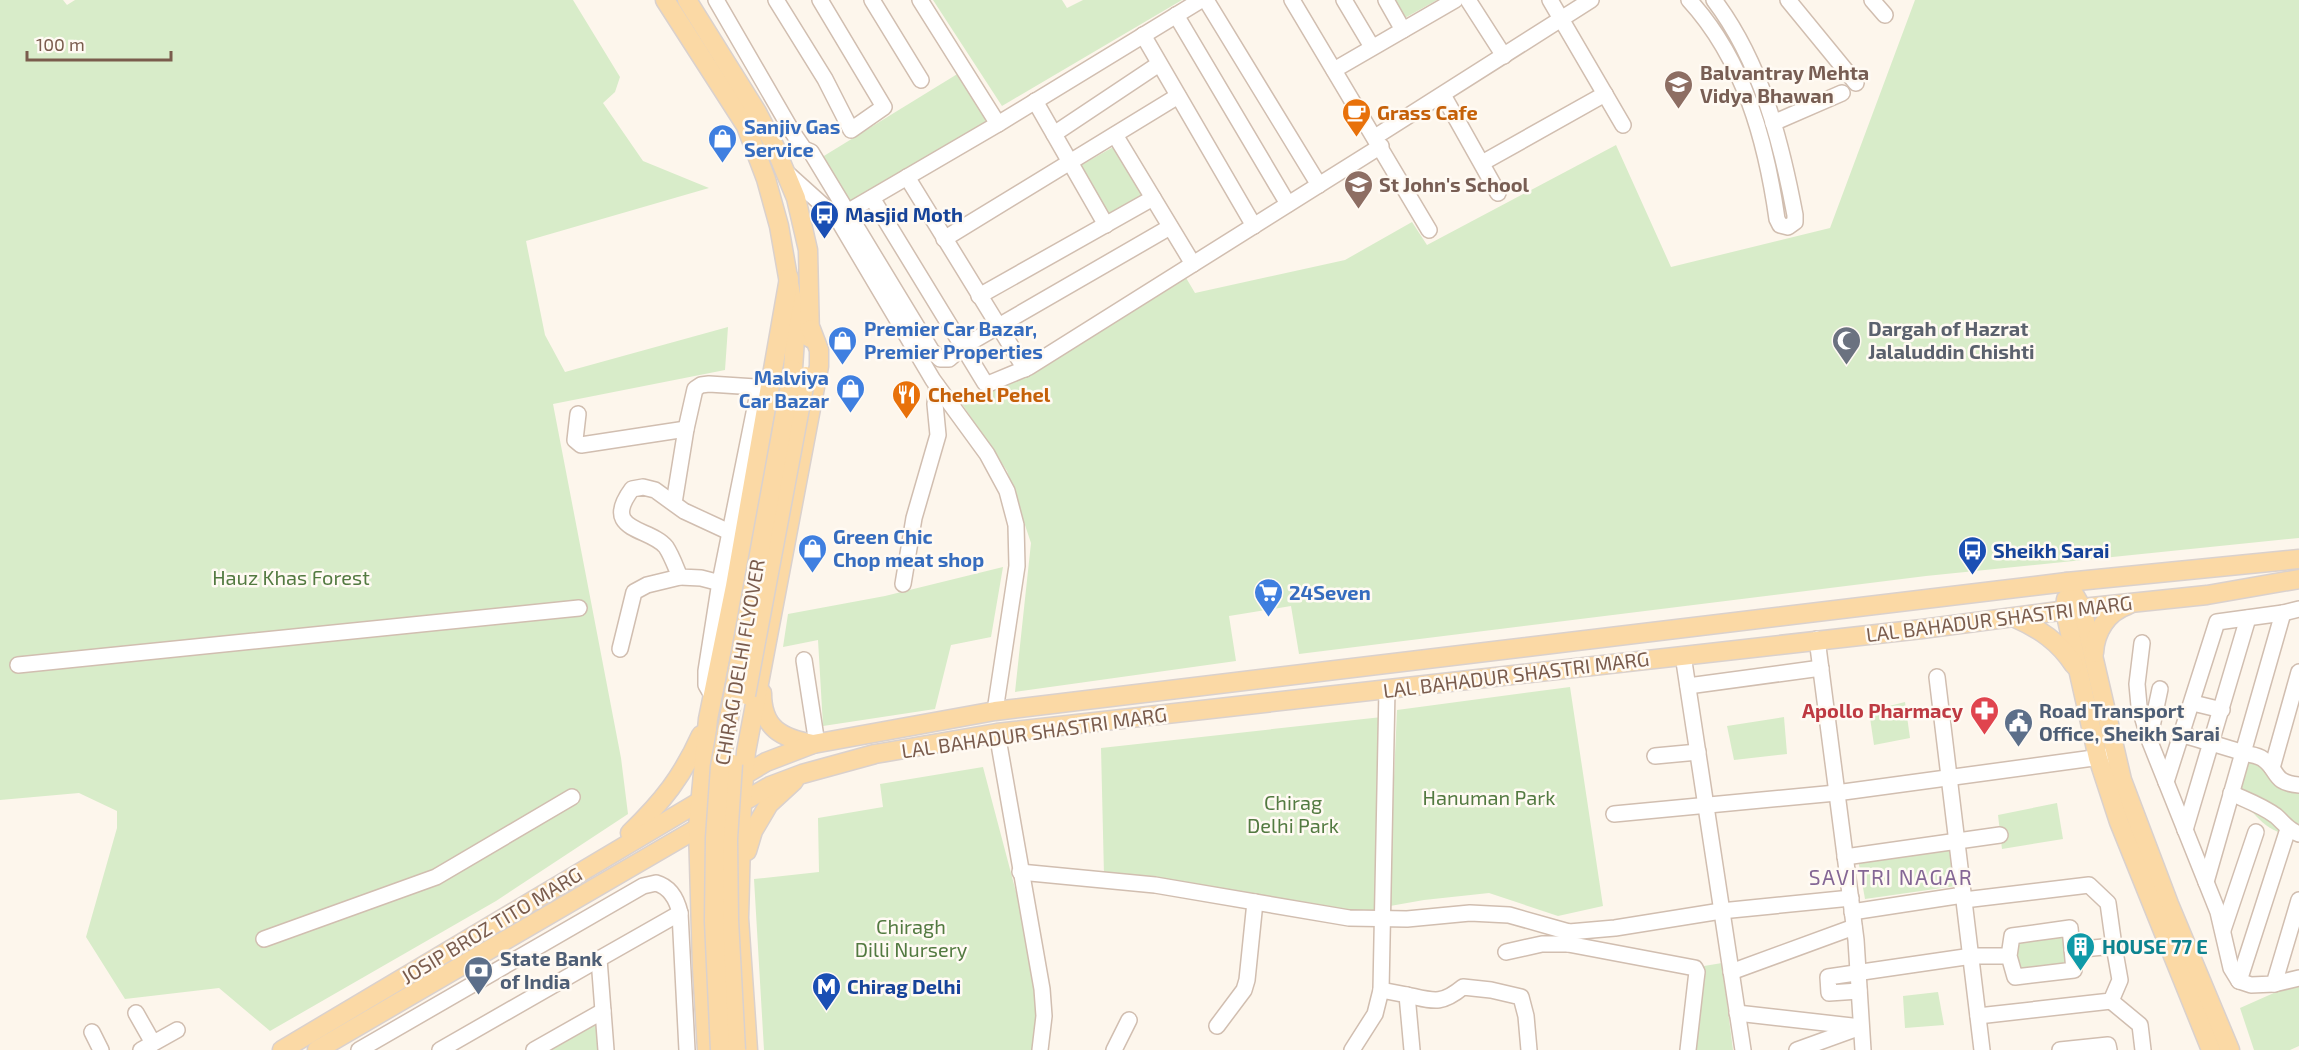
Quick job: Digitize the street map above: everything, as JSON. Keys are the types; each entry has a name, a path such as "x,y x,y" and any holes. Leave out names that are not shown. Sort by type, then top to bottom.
{"main road":[{"name":"CHIRAG DELHI FLYOVER","path":"665,0 746,126 774,207 796,323 799,372 732,769 728,839 729,920 736,1050"},
{"path":"687,0 757,112 787,173 804,225 808,250 811,329 819,350 819,366 746,752 742,802 739,918 748,1050"},
{"path":"707,1050 698,826 708,719 737,536 764,388 789,278"},
{"name":"CHIRAG DELHI FLYOVER","path":"720,1050 714,921 715,838 720,767 799,372 811,329"},
{"name":"LAL BAHADUR SHASTRI MARG","path":"744,774 766,762 815,744 995,711 2067,582 2299,559"},
{"name":"LAL BAHADUR SHASTRI MARG","path":"698,826 770,786 802,774 875,754 997,734 2207,594 2299,579"},
{"path":"2067,582 2107,756 2119,822 2211,1050"},
{"path":"730,586 738,606 750,613 764,611 770,607 774,597"},
{"path":"2087,668 2095,641 2105,621 2123,607 2145,601"},
{"path":"2013,617 2051,638 2066,653 2087,668"},
{"path":"762,664 762,705 768,721 776,731 788,738 815,744"},
{"path":"605,857 658,806 688,764 708,719"},
{"path":"2107,756 2122,780 2169,904 2230,1050"},
{"name":"JOSIP BROZ TITO MARG","path":"282,1050 744,774"},
{"path":"740,876 753,831 769,804 802,774"},
{"name":"JOSIP BROZ TITO MARG","path":"317,1050 698,826"},
{"path":"655,852 677,851 687,854 695,862 699,879"}],"street":[{"path":"716,0 793,133 804,149 811,152 937,386 987,454 1007,491 1016,525 1017,566 995,711"},
{"path":"776,0 825,79 851,130 884,107 820,0"},
{"path":"872,0 921,80"},
{"path":"920,0 998,124"},
{"path":"843,215 1201,0"},
{"path":"1206,0 1319,185"},
{"path":"1292,0 1429,230"},
{"path":"1344,0 1372,47"},
{"path":"1386,0 1403,30"},
{"path":"1334,70 1455,0"},
{"path":"1468,0 1504,56"},
{"path":"1550,0 1623,125"},
{"path":"872,198 986,384 1025,369 1319,185 1443,95 1591,0"},
{"path":"1689,0 1706,18 1744,89 1758,124 1770,171 1777,219 1780,225 1788,227 1795,222 1795,215 1786,165 1773,123 1758,79 1714,0"},
{"path":"1788,0 1856,83"},
{"path":"1872,0 1885,15"},
{"path":"1176,15 1288,204"},
{"path":"1143,36 1254,226"},
{"path":"1054,134 1159,64"},
{"path":"1773,123 1842,93"},
{"path":"1482,163 1605,94"},
{"path":"1443,95 1498,193"},
{"path":"944,239 1178,96"},
{"path":"1035,101 1106,225"},
{"path":"1115,135 1193,264"},
{"path":"787,173 843,215 931,350 940,359 949,358 964,346 1170,227"},
{"path":"907,177 1025,369"},
{"path":"980,296 1153,198"},
{"path":"674,503 695,389 701,385 764,388"},
{"path":"903,584 914,518 938,435 935,404 937,386"},
{"path":"578,414 575,440 581,445 686,429"},
{"path":"680,577 666,547 656,539 632,529 625,523 622,513 626,498 632,489 643,487 655,490 698,519 737,536"},
{"path":"620,648 634,592 647,585 680,577 692,577 730,586"},
{"path":"18,665 579,608"},
{"path":"2166,782 2217,622 2299,609"},
{"path":"2206,882 2283,613"},
{"path":"2186,830 2248,618"},
{"path":"1817,639 1852,912 1863,1050"},
{"path":"2142,643 2137,684 2139,706 2149,739 2223,930 2231,968 2239,981 2251,985 2274,984 2299,978"},
{"path":"1683,655 1743,1050"},
{"path":"804,660 815,744"},
{"path":"1688,686 1821,668"},
{"path":"2272,768 2299,672"},
{"path":"1937,677 1982,1050"},
{"path":"1352,1050 1375,1014 1381,990 1387,689"},
{"path":"2149,739 2160,689"},
{"path":"2193,703 2222,710"},
{"path":"997,734 1042,988 1044,1016 1040,1050"},
{"path":"2182,735 2213,742 2264,759 2276,777 2285,782 2298,782"},
{"path":"1655,756 1698,752"},
{"path":"1614,814 1836,794 2107,756"},
{"path":"2231,794 2264,809 2293,832 2239,981"},
{"path":"264,939 436,877 572,797"},
{"path":"2223,930 2256,832"},
{"path":"1845,857 2000,835"},
{"path":"1020,872 1155,885 1349,918 1509,915 1569,938 1695,968 1697,972 1688,1050"},
{"path":"359,1050 379,1045 648,884 663,885 678,905 680,913 687,1050"},
{"path":"1506,951 1615,928 1721,911 1852,912 1964,897 2090,885 2108,903 2120,980 2111,1001"},
{"path":"2274,984 2299,900"},
{"path":"1217,1026 1244,990 1255,902"},
{"path":"1731,972 1852,912"},
{"path":"440,1050 680,913"},
{"path":"2070,928 2074,970 2015,977 2009,956 2012,936 2070,928"},
{"path":"2072,950 2114,946"},
{"path":"1859,991 1828,993 1828,977 1972,956 2009,956"},
{"path":"599,959 606,1050"},
{"path":"1381,990 1440,1000 1449,999 1463,987 1491,990 1521,997 1527,1016 1529,1050"},
{"path":"1407,995 1412,1050"},
{"path":"1978,1016 2111,1001 2140,1025 2143,1050"},
{"path":"534,1050 603,1011"},
{"path":"136,1013 147,1047 177,1030"},
{"path":"1737,1013 1861,1027"},
{"path":"1114,1050 1129,1020"},
{"path":"366,1022 379,1045"},
{"path":"1797,1050 1861,1027"},
{"path":"92,1032 101,1050"},
{"path":"2060,1050 2108,1045 2109,1050"}],"green space":[{"name":"Hauz Khas Forest","path":"0,0 63,0 67,5 75,0 573,0 620,77 615,92 603,103 643,161 709,188 526,241 545,335 565,372 728,327 725,370 553,404 621,758 628,814 496,901 270,1031 219,988 125,999 86,937 117,828 117,811 79,793 0,800"},
{"path":"933,0 1062,0 1067,8 1083,0 1182,0 1002,106"},
{"path":"1393,0 1437,0 1403,19"},
{"path":"1915,0 2299,0 2299,538 1926,576 1299,654 1291,606 1229,616 1236,661 1015,692 1031,543 1007,471 962,404 1182,271 1195,293 1345,260 1412,222 1427,245 1616,145 1671,267 1830,228"},
{"path":"959,73 987,123 847,205 819,159"},
{"path":"1115,146 1147,198 1108,220 1076,168"},
{"path":"1003,567 991,637 951,645 935,709 823,726 818,640 783,647 788,614 885,596"},
{"name":"Hanuman Park","path":"1570,687 1603,906 1558,916 1489,893 1390,906 1397,710"},
{"path":"1905,702 1910,738 1874,745 1869,711"},
{"name":"Chirag Delhi Park","path":"1382,717 1381,914 1104,876 1101,748"},
{"path":"1784,717 1787,754 1734,760 1727,726"},
{"path":"2251,751 2299,784 2299,838 2288,836 2263,823 2238,792"},
{"name":"Chiragh Dilli Nursery","path":"983,767 1034,960 1038,1017 1033,1050 764,1050 754,879 819,872 818,818 883,807 880,784"},
{"path":"2057,803 2063,839 2002,849 1998,815"},
{"path":"1951,836 1956,886 1865,899 1856,848"},
{"path":"2070,928 2075,965 2017,972 2012,936"},
{"path":"1722,963 1733,1050 1695,1050 1704,966"},
{"path":"2299,986 2299,1046 2290,1050 2254,1050 2240,1008 2285,988"},
{"path":"1938,992 1944,1025 1905,1028 1903,996"},
{"path":"599,1022 600,1050 549,1050"}],"place":[{"name":"Balvantray Mehta Vidya Bhawan","path":"1679,110"},
{"name":"Grass Cafe","path":"1356,138"},
{"name":"Sanjiv Gas Service","path":"723,164"},
{"name":"St John's School","path":"1358,210"},
{"name":"Masjid Moth","path":"824,240"},
{"name":"Premier Car Bazar, Premier Properties","path":"843,366"},
{"name":"Dargah of Hazrat Jalaluddin Chishti","path":"1847,366"},
{"name":"Malviya Car Bazar","path":"850,414"},
{"name":"Chehel Pehel","path":"907,420"},
{"name":"Green Chic Chop meat shop","path":"812,574"},
{"name":"Sheikh Sarai","path":"1972,576"},
{"name":"24Seven","path":"1268,618"},
{"name":"Apollo Pharmacy","path":"1984,736"},
{"name":"Road Transport Office, Sheikh Sarai","path":"2018,748"},
{"name":"HOUSE 77 E","path":"2081,972"},
{"name":"State Bank of India","path":"479,996"},
{"name":"Chirag Delhi","path":"826,1012"}],"district":[{"name":"SAVITRI NAGAR","path":"1891,876"}]}
